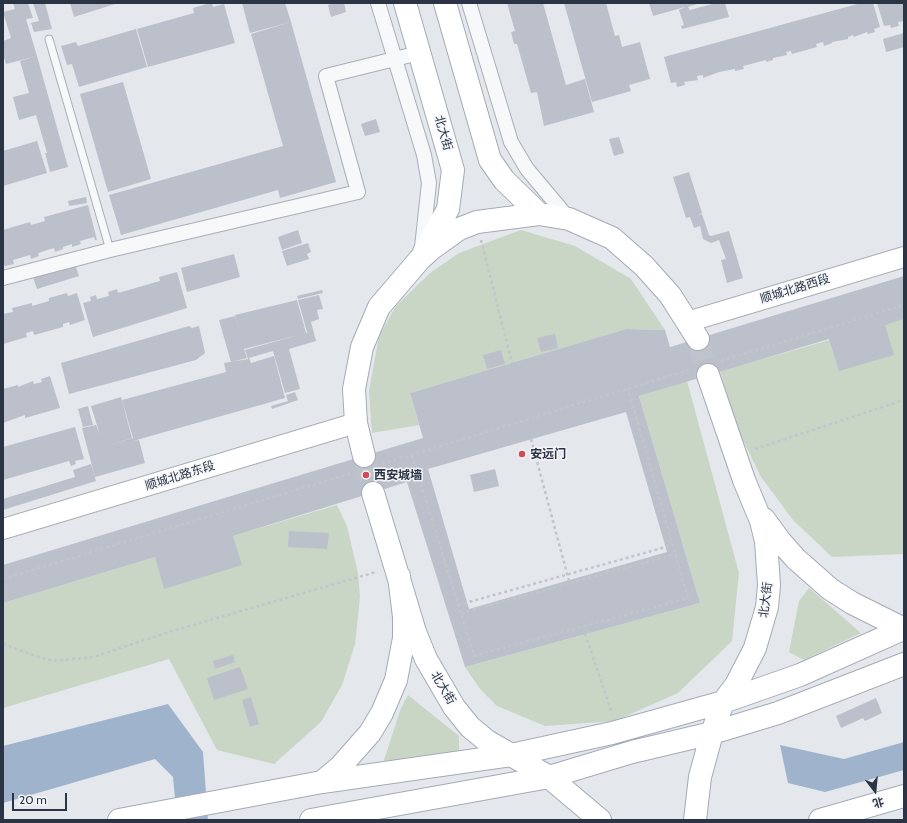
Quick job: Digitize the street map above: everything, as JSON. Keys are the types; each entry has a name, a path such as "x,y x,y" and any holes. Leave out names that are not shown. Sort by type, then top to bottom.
{"main road":[{"name":"北大街","path":"405,3 453,170 448,209 436,227 420,259"},
{"path":"445,3 490,160 504,180 539,214"},
{"name":"北大街","path":"366,464 356,423 354,389 362,347 379,307 420,259 442,240 477,222 539,214 569,219 612,238 644,266 670,295 692,330"},
{"name":"北大街","path":"695,820 700,777 712,734 723,702 736,685 755,648 767,607 769,585 766,542 761,521 735,455 707,369"},
{"path":"744,480 766,522 775,535 812,575 852,603 904,629"},
{"name":"北大街","path":"373,493 398,571 415,632 440,685 470,727 487,741 549,777 600,820"},
{"path":"322,782 340,767 370,733 382,713 391,692 401,659 404,638 404,618 398,571"},
{"path":"119,820 246,795 322,782 511,755 612,733 723,702 800,675 904,629"},
{"path":"311,820 549,777 632,752 712,734 778,713 904,664"},
{"path":"820,820 904,796"}],"street":[{"path":"378,3 424,155 428,183 420,259"},
{"path":"469,3 511,142 527,169 569,219"},
{"path":"3,278 110,250 358,192 326,76 420,53"},
{"name":"顺城北路西段","path":"692,330 904,257"},
{"name":"顺城北路东段","path":"3,529 356,423"}],"lane":[{"path":"49,39 110,250"}],"path":[{"path":"477,222 512,363"},
{"path":"3,579 366,464 412,455 628,389 707,369 904,305"},
{"path":"412,455 474,656 688,598 628,389"},
{"path":"735,455 904,400"},
{"path":"532,439 569,580"},
{"path":"458,605 673,545"},
{"path":"460,613 676,554"},
{"path":"3,644 54,661 93,656 172,630 398,571"},
{"path":"584,634 615,721"}],"green space":[{"path":"521,230 575,246 631,279 665,330 626,329 410,393 419,425 372,433 369,391 379,336 396,306 430,273 459,253"},
{"path":"904,319 904,554 832,557 793,520 761,477 736,426 720,371"},
{"path":"687,381 739,573 732,641 678,693 615,721 545,726 497,706 480,689 465,667 700,603 639,396"},
{"path":"337,505 347,526 358,573 360,597 355,644 342,685 321,722 274,764 217,750 169,659 3,708 3,603 155,557 164,588 233,536"},
{"path":"809,588 861,633 804,660 789,652 799,601"},
{"path":"408,695 459,736 459,754 382,766 401,708"}],"water":[{"path":"168,704 203,752 208,820 177,820 173,777 155,759 3,803 3,746"},
{"path":"904,742 904,770 825,792 788,783 780,745 844,759"}],"building":[{"path":"13,3 28,3 33,18 26,19 37,56 6,64 3,54 3,41 11,38 3,12 15,9"},
{"path":"33,3 45,3 52,29 34,32 31,23 39,21"},
{"path":"70,3 118,3 74,17"},
{"path":"212,3 213,7 224,4 235,43 148,67 137,29 194,13 193,8"},
{"path":"242,3 285,3 291,22 250,33"},
{"path":"333,3 344,3 346,12 331,17 328,5"},
{"path":"507,3 543,3 566,85 585,79 594,112 544,126 537,92 531,93 517,44 514,44 511,32 515,31"},
{"path":"564,3 606,3 615,36 619,35 622,47 640,42 650,79 629,85 631,91 592,102"},
{"path":"649,3 700,3 688,7 690,10 716,3 725,3 729,17 682,29 681,26 684,25 679,10 685,7 653,16"},
{"path":"861,3 873,3 880,27 874,29 875,32 868,34 867,32 854,37 853,35 848,37 848,39 832,42 824,46 823,42 816,44 817,47 792,54 791,51 786,52 787,55 773,58 773,60 766,62 766,60 743,66 744,69 719,72 703,78 703,75 697,76 698,80 684,82 685,85 677,87 676,82 671,83 664,57"},
{"path":"877,3 904,3 904,21 898,22 899,26 891,28 890,25 884,26"},
{"path":"291,22 336,182 280,198 278,190 121,235 109,195 283,146 251,34"},
{"path":"136,29 147,67 79,87 72,64 67,65 61,46 76,42 78,46"},
{"path":"904,33 904,47 886,52 883,39"},
{"path":"37,56 68,167 50,172 45,153 47,153 36,115 19,120 13,97 29,93 20,61"},
{"path":"123,82 151,179 108,192 80,94"},
{"path":"376,119 380,132 365,136 361,124"},
{"path":"619,137 624,153 614,156 609,139"},
{"path":"37,141 47,173 3,186 3,151"},
{"path":"689,172 702,213 697,215 702,214 709,235 711,236 729,231 743,278 727,283 721,260 726,259 719,240 711,243 703,239 700,226 694,228 690,217 686,218 673,177"},
{"path":"86,197 87,203 69,206 68,201"},
{"path":"88,205 97,240 95,240 94,237 80,241 81,244 72,247 72,244 55,252 54,248 38,253 39,256 31,259 30,255 13,260 14,264 5,266 3,263 3,230 30,222 31,225 45,221 44,217"},
{"path":"298,230 302,243 282,250 278,237"},
{"path":"308,243 311,252 307,254 309,259 287,266 282,251"},
{"path":"234,254 240,277 187,292 181,268"},
{"path":"75,264 79,276 37,289 33,277"},
{"path":"177,272 187,308 93,337 83,303 91,301 90,297 96,295 97,299 109,296 108,292 117,289 118,293 160,281 159,277"},
{"name":"西安城墙","path":"904,276 904,319 885,325 894,355 839,371 829,339 639,396 700,603 465,667 407,482 233,536 242,565 164,589 155,557 3,603 3,565 423,438 410,393 626,329 665,330 670,347","holes":["626,412 667,552 469,609 428,469"]},
{"path":"322,290 323,293 298,299 297,296"},
{"path":"67,293 68,296 77,293 85,320 70,325 69,322 63,324 63,327 34,335 33,331 26,333 27,337 3,344 3,314 13,312 12,308 32,303 32,306 49,301 49,298"},
{"path":"319,295 323,309 317,310 319,319 311,322 316,341 289,349 300,389 285,393 273,351 249,358 251,363 274,356 285,398 133,441 139,440 145,463 95,477 82,428 96,425 100,435 91,406 121,397 132,438 102,447 133,438 122,400 226,372 224,363 248,359 245,350 309,332 307,332 298,300"},
{"path":"297,300 306,333 244,349 247,358 231,362 219,320 235,316 239,330 235,315"},
{"path":"189,326 192,328 199,326 205,353 196,360 69,394 61,363"},
{"path":"555,334 558,348 541,352 537,338"},
{"path":"501,350 505,364 487,369 483,355"},
{"path":"50,376 60,408 25,418 25,415 3,423 3,389 18,385 18,387 33,381 34,384 42,382 41,379"},
{"path":"295,392 298,400 272,409 271,406 288,401 286,395"},
{"path":"88,406 93,425 83,427 78,409"},
{"path":"75,427 84,459 75,461 76,464 71,466 69,461 3,480 3,447"},
{"path":"91,464 96,481 3,510 3,499 75,477 73,470"},
{"path":"495,469 499,486 474,492 470,475"},
{"path":"289,531 329,533 327,549 288,547"},
{"path":"233,655 235,662 215,669 213,661"},
{"path":"240,667 248,689 214,700 207,678"},
{"path":"251,697 259,724 250,727 242,700"},
{"path":"876,698 882,713 865,721 863,718 841,728 836,716"}],"tunnel":[{"path":"698,339 708,375"},
{"path":"364,456 373,493"}],"place":[{"name":"安远门","path":"522,454"},
{"name":"西安城墙","path":"366,475"}]}
